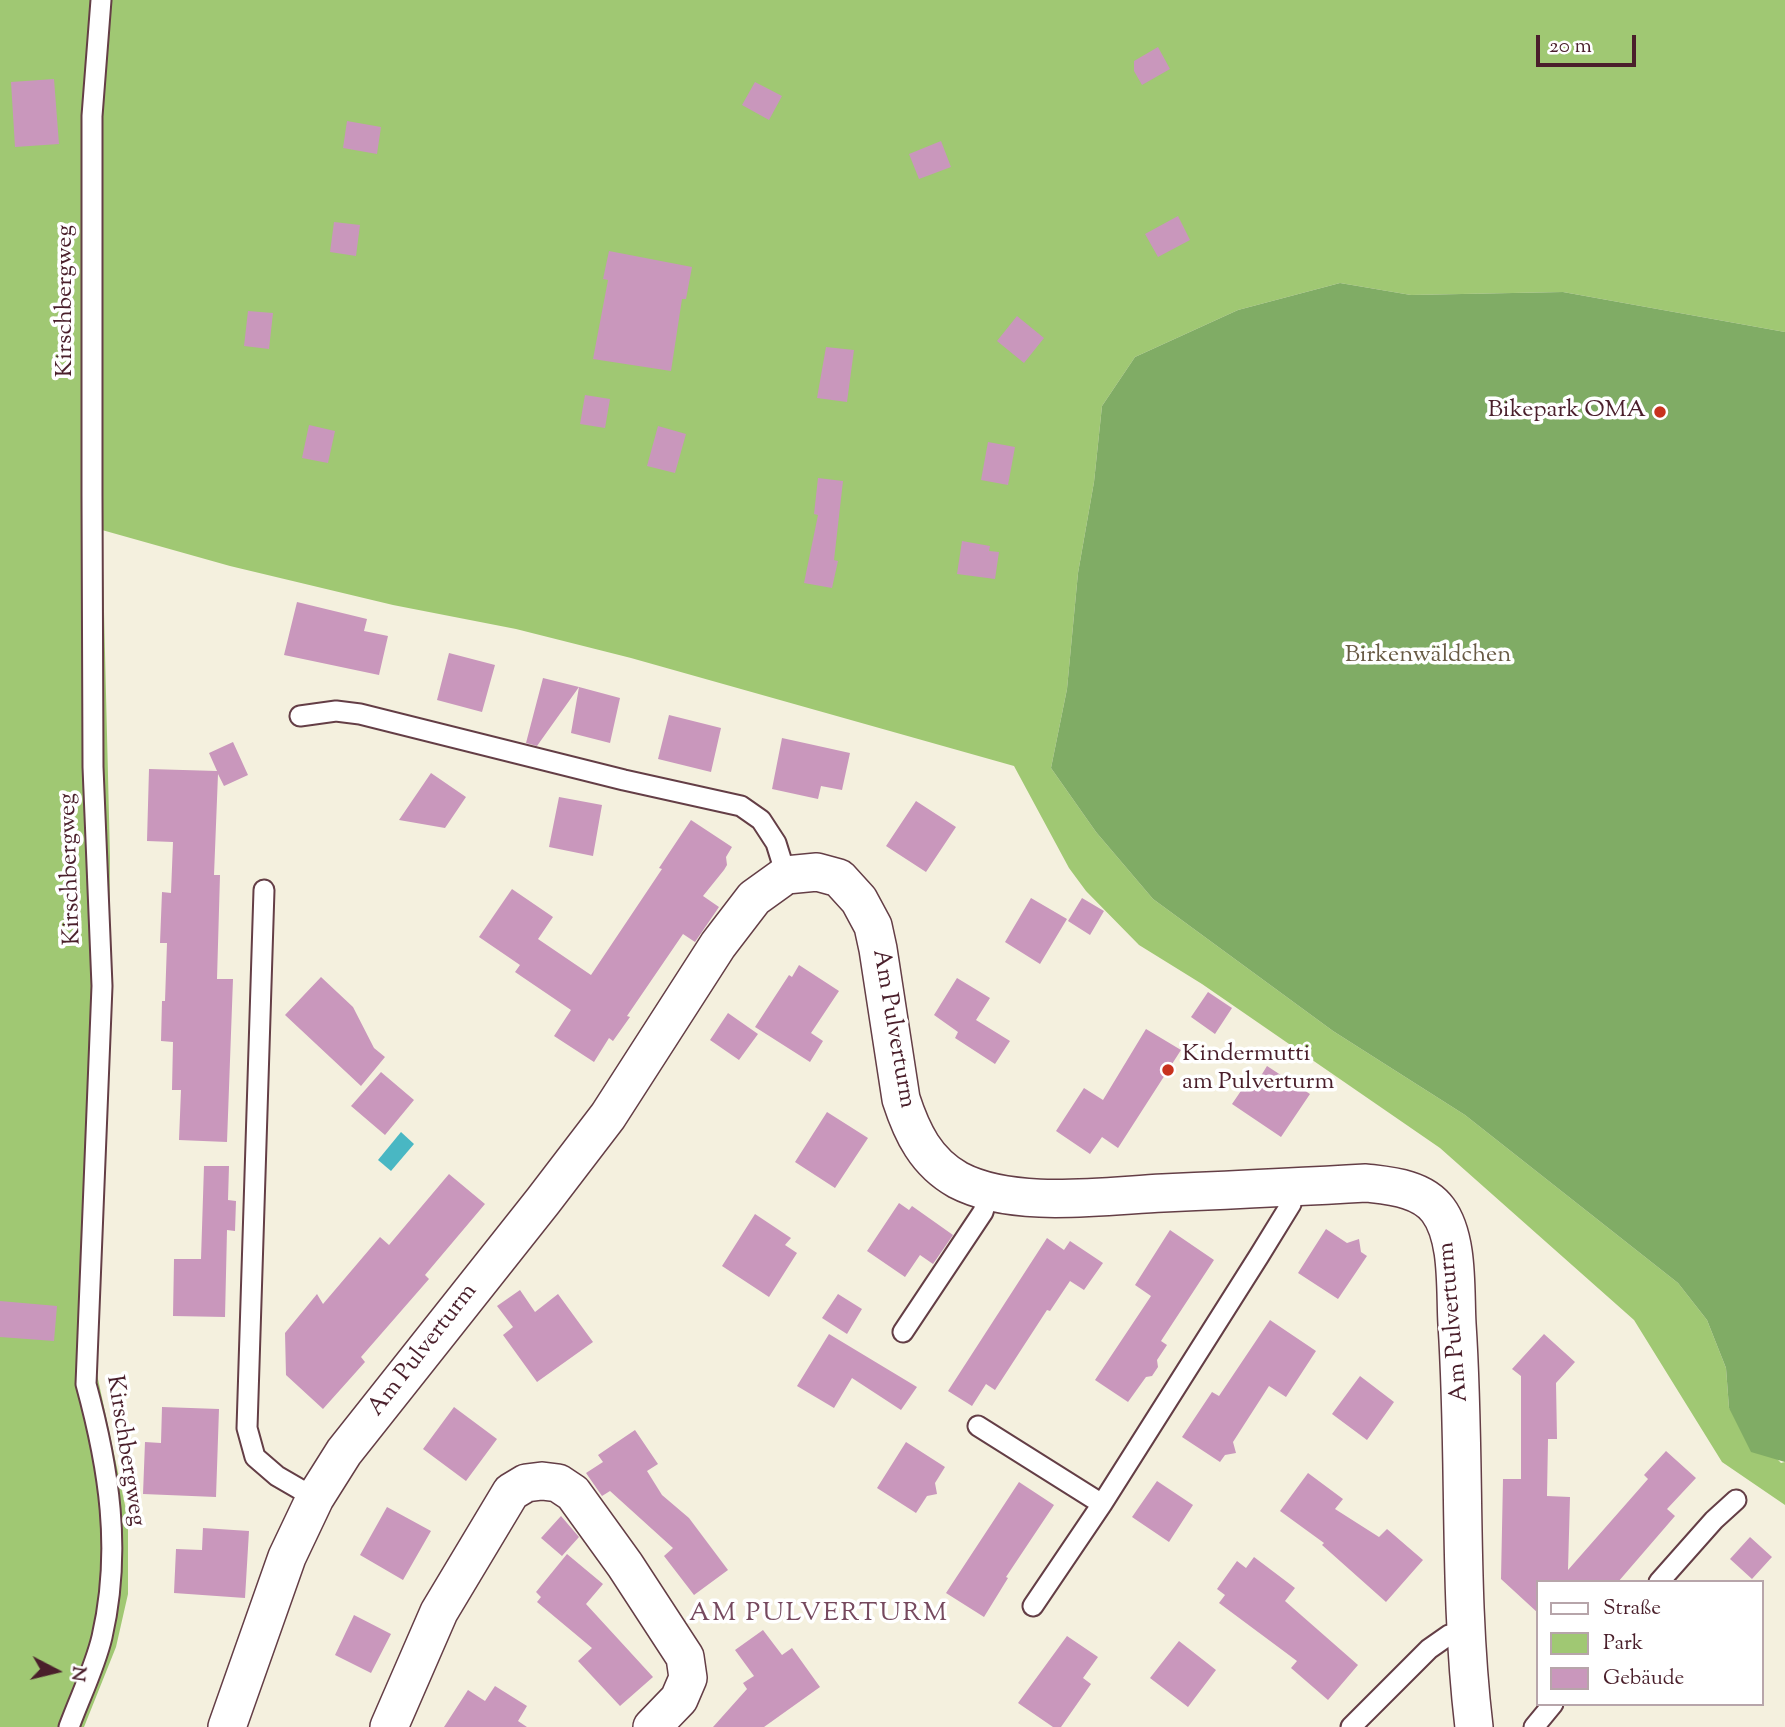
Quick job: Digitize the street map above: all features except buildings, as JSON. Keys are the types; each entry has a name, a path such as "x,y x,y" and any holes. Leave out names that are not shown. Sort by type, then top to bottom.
{"street":[{"name":"Am Pulverturm","path":"227,1727 287,1557 315,1498 344,1452 608,1116 729,928 754,898 786,875 817,872 839,878 859,900 873,926 901,1099 917,1139 937,1166 959,1180 989,1193 1056,1198 1366,1183 1400,1187 1437,1208 1447,1226 1454,1259 1462,1402 1467,1631 1474,1727"},
{"path":"389,1727 439,1612 511,1492 526,1483 542,1481 558,1483 573,1493 625,1565 685,1657 688,1678 679,1699 652,1727"}],"lane":[{"name":"Kirschbergweg","path":"69,1727 102,1639 111,1590 113,1535 102,1441 86,1384 102,986 93,767 92,523 92,116 101,0"},
{"path":"300,716 336,711 360,714 624,780 741,806 761,820 776,843 786,875"},
{"path":"264,890 247,1428 255,1457 277,1476 315,1498"},
{"path":"1033,1606 1198,1355 1291,1204 1289,1187"},
{"path":"903,1332 983,1212 989,1193"},
{"path":"978,1426 1102,1504"},
{"path":"1661,1580 1714,1520 1736,1500"},
{"path":"1351,1727 1429,1649 1449,1635 1467,1631"},
{"path":"1534,1727 1551,1706"}],"green space":[{"path":"0,0 1785,0 1785,332 1563,292 1411,295 1340,283 1238,310 1135,357 1102,406 1094,482 1078,573 1067,689 1051,768 1096,832 1153,899 1333,1031 1465,1115 1678,1283 1707,1320 1726,1368 1729,1408 1781,1463 1785,1462 1785,1505 1722,1462 1634,1320 1440,1148 1202,984 1139,945 1086,891 1069,868 1014,766 631,658 516,629 393,605 230,566 102,530 110,857 109,1024 104,1091 104,1198 95,1365 128,1519 128,1594 116,1647 84,1727 0,1727"},
{"name":"Birkenwäldchen","path":"1340,283 1411,295 1563,292 1785,332 1785,1462 1751,1452 1729,1408 1726,1368 1707,1320 1678,1283 1465,1115 1333,1031 1153,899 1096,832 1051,768 1067,689 1078,573 1094,482 1102,406 1135,357 1238,310"}],"water":[{"path":"401,1132 414,1144 391,1171 378,1160"}],"place":[{"name":"Bikepark OMA","path":"1660,412"},
{"name":"Kindermutti am Pulverturm","path":"1168,1070"}],"district":[{"name":"AM PULVERTURM","path":"819,1616"}]}
